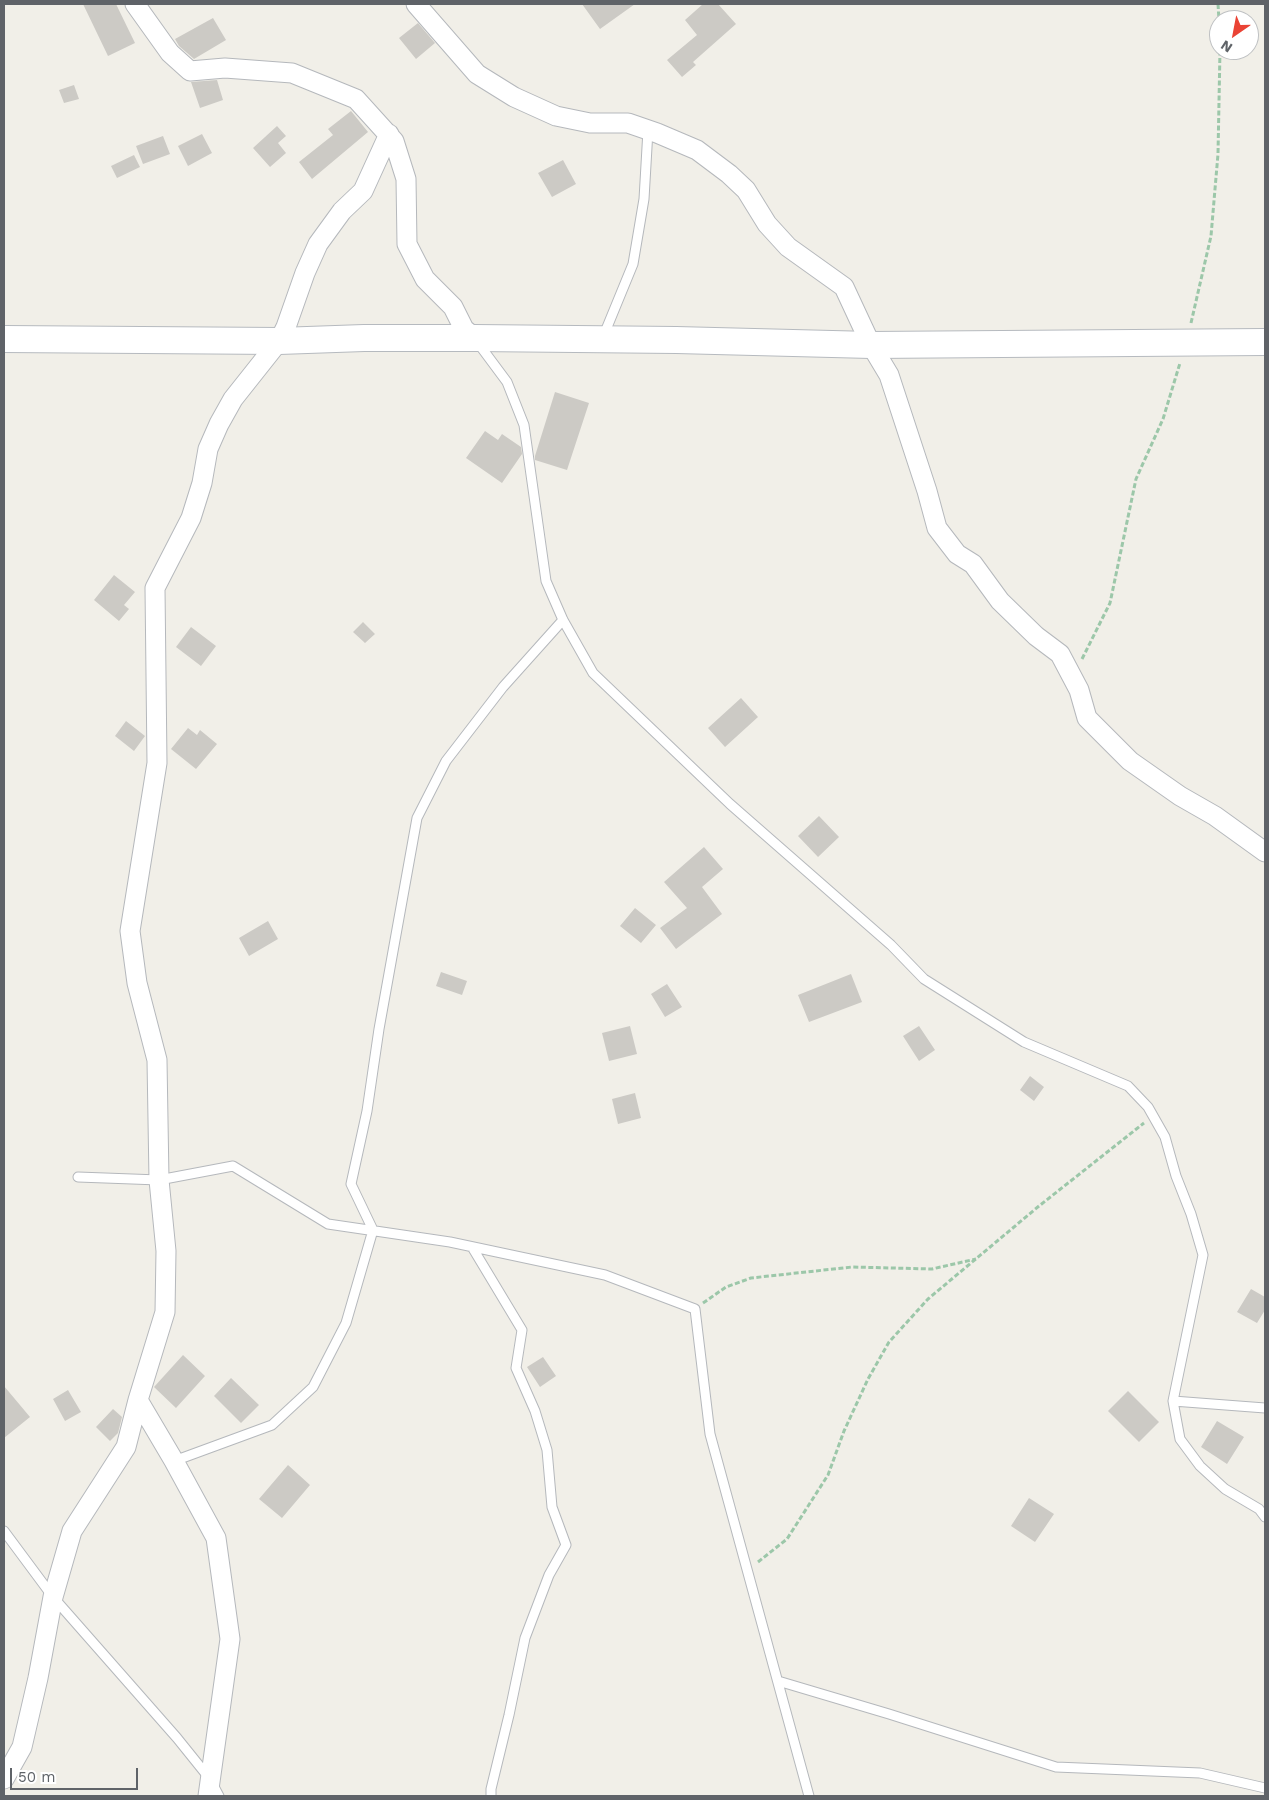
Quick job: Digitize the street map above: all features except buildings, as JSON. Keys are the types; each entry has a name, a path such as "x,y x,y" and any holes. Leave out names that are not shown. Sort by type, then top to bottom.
{"street":[{"path":"135,4 170,54 190,71 225,68 292,73 356,99 394,141 406,179 407,244 424,279 453,307 464,329 475,338"},
{"path":"416,4 477,74 514,97 556,116 590,123 628,123 697,150 746,190 767,224 788,246 844,287 871,346 889,376 938,528 957,554 973,564 1000,602 1036,636 1060,654 1079,690 1087,718 1130,761 1180,796 1215,816 1265,852"},
{"path":"4,1780 22,1746 38,1678 53,1597 72,1531 126,1448 138,1400 165,1312 166,1251 160,1180 157,1060 137,983 130,931 157,763 155,588 192,518 202,483 208,449 219,424 233,399 279,341 286,327 305,272 318,244 342,211 363,191 388,134"},
{"path":"4,340 279,341 364,338 475,338 676,340 871,346 1265,342"},
{"path":"138,1400 216,1538 230,1640 209,1788"}],"lane":[{"path":"602,340 633,264 644,200 648,130"},
{"path":"475,338 507,382 524,425 546,581 563,620 593,673 730,804 891,945 924,979 1024,1042 1128,1086 1148,1107 1165,1137 1203,1256 1173,1401 1180,1439 1200,1466 1225,1489 1258,1509 1265,1517"},
{"path":"174,1461 272,1425 313,1387 346,1323 373,1230 351,1184 367,1111 379,1029 417,818 446,761 503,687 563,620"},
{"path":"78,1177 160,1180 233,1166 328,1224 472,1247 605,1275 696,1309 710,1434 809,1796"},
{"path":"472,1247 522,1330 516,1368 535,1410 547,1450 552,1506 566,1545 549,1575 525,1638 510,1716 491,1789 491,1796"},
{"path":"1173,1401 1265,1408"},
{"path":"4,1531 53,1597 177,1738 209,1788 219,1796"},
{"path":"778,1682 890,1714 1056,1767 1200,1773 1265,1788"}],"path":[{"path":"1072,678 1110,603 1136,479 1163,420 1187,342 1211,236 1218,154 1220,60"},
{"path":"747,1570 787,1539 828,1475 844,1431 868,1379 889,1342 928,1299 1039,1206 1153,1116"},
{"path":"696,1309 726,1287 751,1278 852,1267 932,1269 976,1259"}]}
